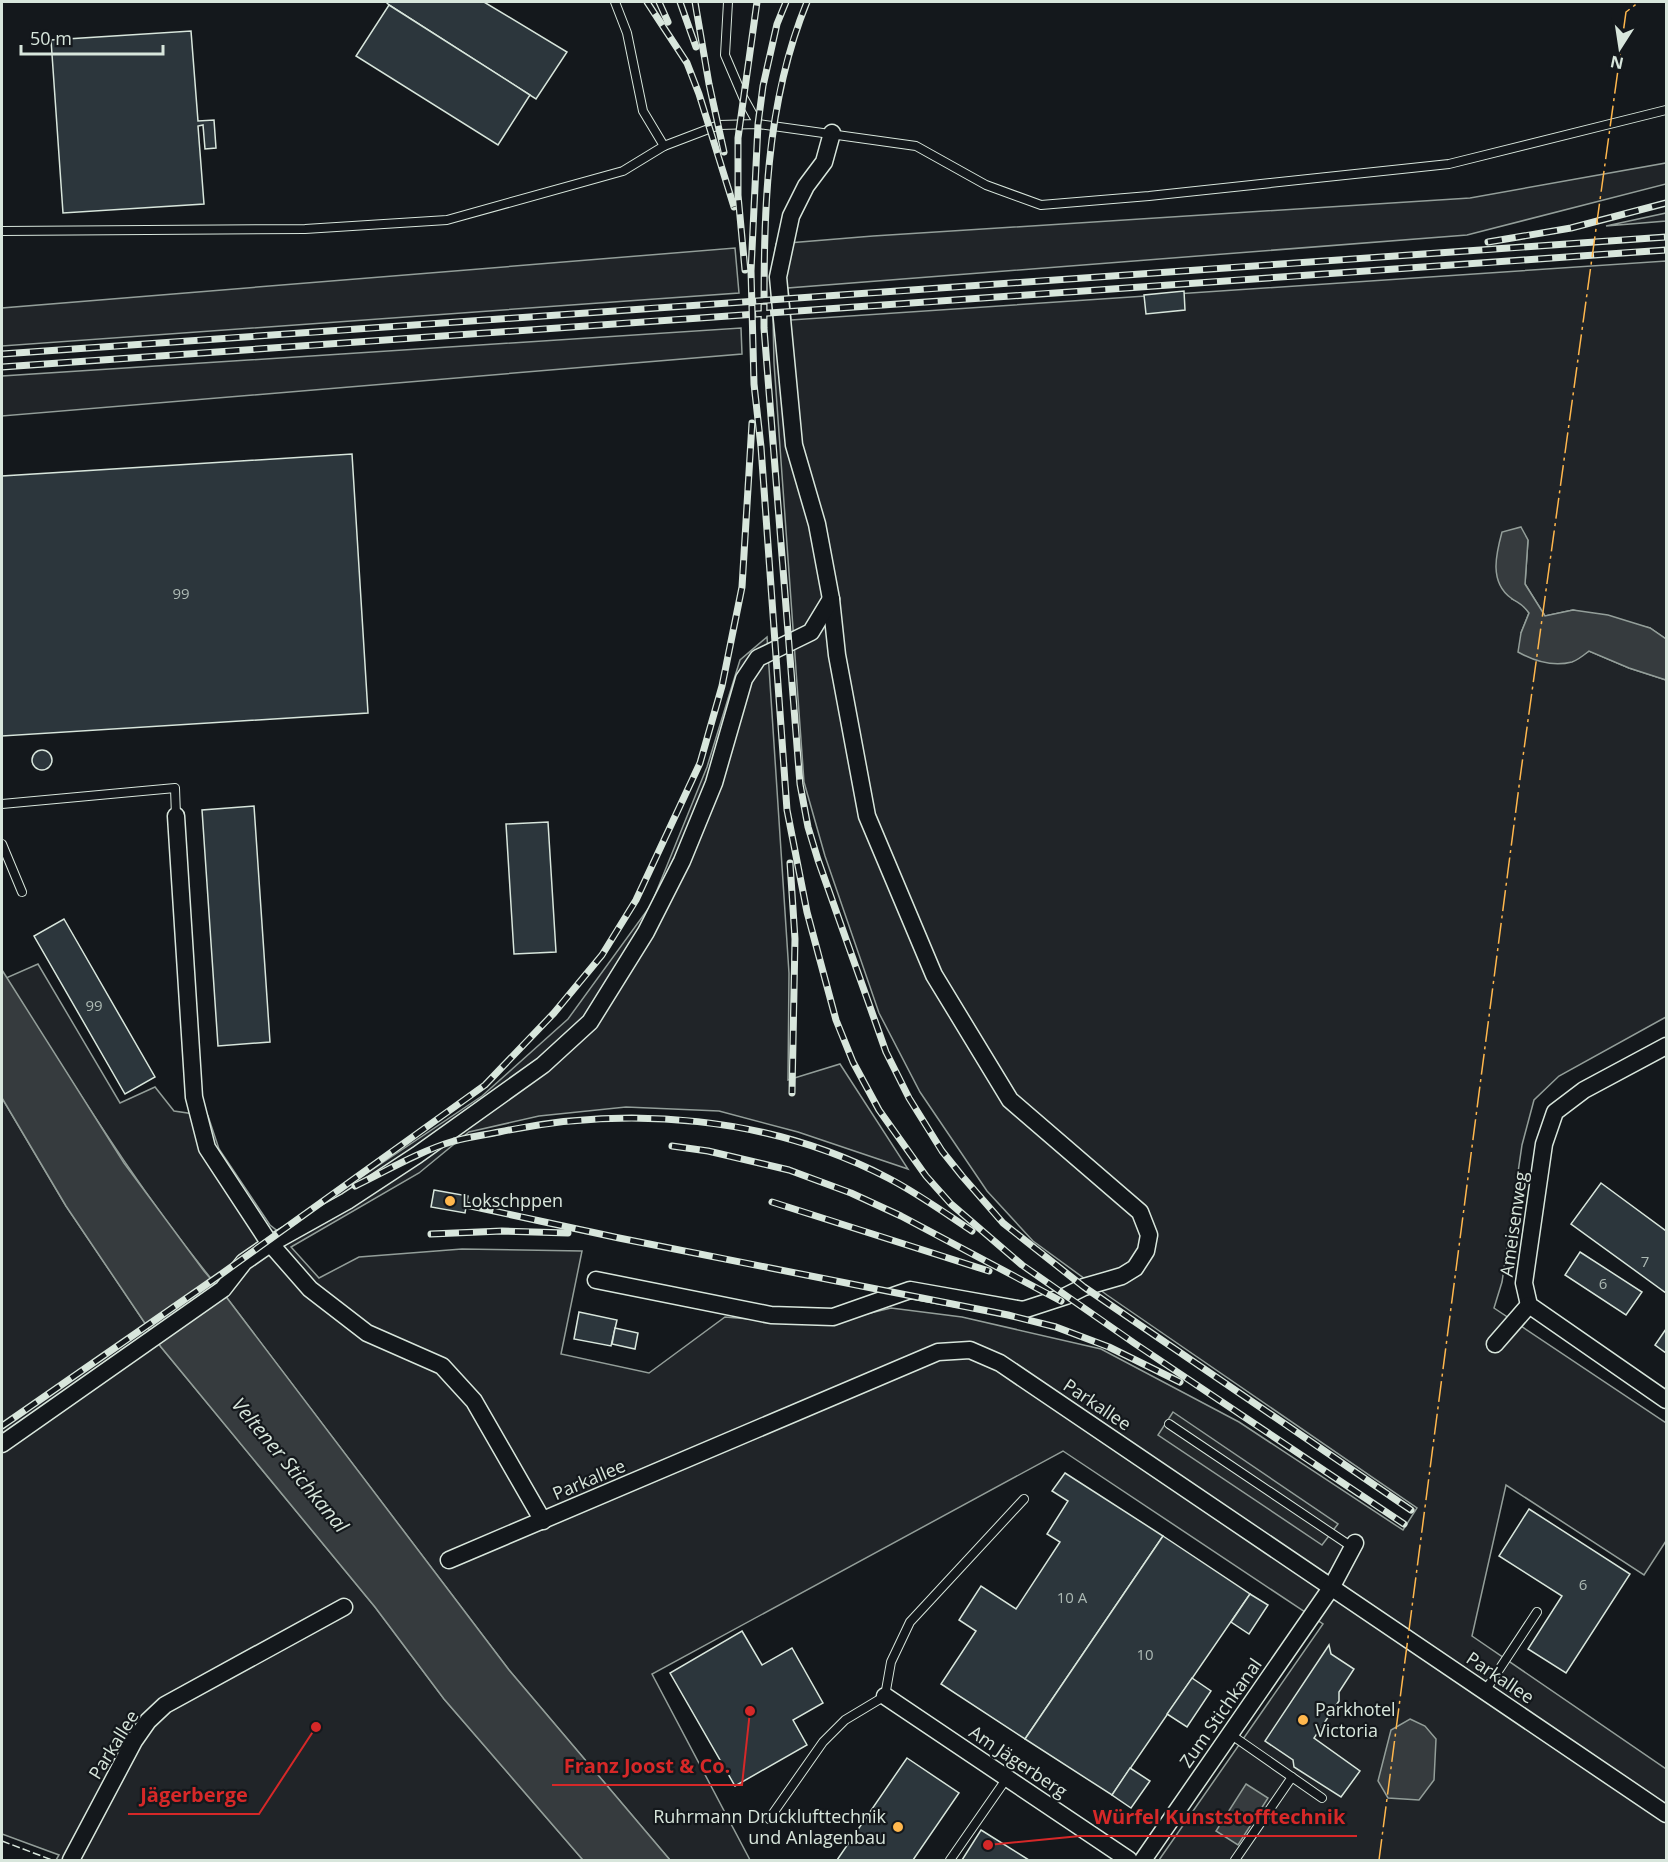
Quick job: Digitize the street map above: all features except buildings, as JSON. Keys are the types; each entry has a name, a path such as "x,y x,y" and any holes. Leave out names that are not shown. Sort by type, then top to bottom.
{"street":[{"path":"596,1280 771,1315 833,1317 879,1303 910,1290 1023,1310 1066,1296 1084,1287 1122,1276 1134,1268 1146,1251 1149,1235 1140,1212 1010,1100 934,975 867,816 837,655 831,599 817,524 795,446 778,277 791,216 806,186 824,162 832,133"},
{"path":"2,1444 223,1289 244,1262 270,1244 347,1201 417,1155 543,1065 590,1022 646,932 682,861 714,783 744,678 758,658 812,632 831,599"},
{"path":"176,816 194,1097 207,1148 270,1244 310,1289 367,1333 442,1366 474,1401 543,1521"},
{"name":"Ameisenweg","path":"1529,1305 1524,1282 1544,1144 1555,1112 1584,1090 1666,1046"},
{"path":"1495,1344 1529,1305 1666,1400"},
{"name":"Parkallee","path":"449,1560 938,1352 970,1350 1000,1363 1666,1814"},
{"name":"Zum Stichkanal","path":"1143,1860 1331,1588 1353,1545"},
{"name":"Parkallee","path":"71,1860 134,1741 148,1721 165,1705 344,1606"},
{"name":"Am Jägerberg","path":"885,1696 1129,1860"}],"lane":[{"path":"615,2 627,33 643,111 664,146"},
{"path":"728,2 725,55 743,97 758,124"},
{"path":"2,231 305,229 447,220 622,171 664,146 719,125 758,124 916,146 986,185 1041,205 1149,196 1449,164 1666,110"},
{"path":"2,804 175,788 176,816"},
{"path":"2,844 22,892"},
{"path":"1169,1424 1353,1545"},
{"path":"769,1819 824,1742 845,1720 885,1696 891,1662 910,1622 1024,1499"},
{"path":"1485,1691 1537,1612"},
{"path":"1230,1734 1322,1798"},
{"path":"1235,1860 1292,1777"},
{"path":"950,1860 1007,1778"}],"shaded area":[{"path":"1666,163 1666,184 1467,235 788,288 791,320 1666,261 1666,639 1650,628 1573,610 1545,616 1525,584 1528,540 1512,599 1522,603 1529,613 1521,633 1573,661 1589,651 1629,668 1666,680 1666,1017 1559,1076 1534,1100 1522,1145 1502,1282 1494,1308 1666,1423 1666,1541 1644,1575 1506,1485 1472,1636 1666,1769 1666,1860 1159,1860 1323,1624 1063,1451 652,1674 750,1860 670,1860 509,1670 196,1260 111,1142 6,978 38,964 120,1103 155,1087 174,1111 208,1116 219,1149 270,1225 279,1232 482,1096 568,1019 651,905 707,767 740,660 767,637 789,973 788,1080 840,1064 908,1169 798,1132 719,1111 626,1107 539,1116 469,1132 419,1173 291,1247 319,1278 359,1257 462,1249 582,1251 561,1354 649,1373 725,1317 821,1325 891,1308 962,1317 1101,1349 1239,1422 1403,1530 1417,1508 1107,1295 1033,1241 987,1191 920,1092 879,1013 825,856 804,782 774,363 772,275 776,244 1470,198"},
{"path":"1666,213 1666,221 1606,226"},
{"path":"735,248 739,293 2,346 2,308"},
{"path":"741,328 742,354 2,416 2,376"},
{"path":"2,1098 66,1206 161,1347 375,1607 444,1699 583,1860 56,1860 59,1855 2,1834"},
{"path":"1173,1412 1338,1524 1322,1545 1158,1435"}],"water":[{"path":"1521,527 1528,540 1525,584 1545,616 1573,610 1608,615 1650,628 1666,639 1666,680 1629,668 1589,651 1574,661 1558,664 1537,660 1518,652 1521,633 1529,613 1499,584 1496,558 1502,532"},
{"name":"Veltener Stichkanal","path":"2,970 124,1163 204,1271 227,1298 509,1670 670,1860 583,1860 444,1699 375,1607 161,1347 66,1206 2,1098"},
{"path":"1410,1719 1425,1726 1436,1739 1434,1780 1419,1800 1388,1798 1378,1781 1391,1730"},
{"path":"1246,1784 1268,1798 1238,1845 1216,1831"}],"railway":[{"path":"647,2 687,63 734,207"},
{"path":"659,2 668,22"},
{"path":"680,2 696,47"},
{"path":"695,2 709,84 724,152"},
{"path":"745,270 738,195 738,138 757,2"},
{"path":"786,2 777,24 763,86 758,124 751,271 754,384 761,447 787,810 807,912 836,1020 853,1062 879,1110 926,1176 951,1204 1022,1265 1404,1524"},
{"path":"807,2 782,81 774,122 766,203 764,328 800,784 808,827 818,860 886,1052 909,1098 942,1151 1003,1223 1084,1287 1411,1510"},
{"path":"1488,242 1571,228 1666,203"},
{"path":"2,354 1666,237"},
{"path":"2,367 1666,250"},
{"path":"2,1426 220,1275 485,1085 554,1013 602,955 636,900 700,763 722,686 742,587 752,423"},
{"path":"790,863 795,939 792,1093"},
{"path":"355,1186 404,1161 454,1141 548,1124 598,1119 648,1118 747,1129 795,1141 842,1157 899,1184 972,1231"},
{"path":"672,1146 708,1151 789,1170 851,1193 901,1216 1061,1301"},
{"path":"772,1202 989,1271"},
{"path":"466,1205 619,1238 1008,1315 1056,1327 1109,1347 1180,1382"},
{"path":"431,1234 502,1231 568,1233"}],"fence":[{"path":"2,1841 52,1860"}],"power":[{"path":"1379,1860 1521,771 1626,12 1639,2"}],"place":[{"name":"Lokschppen","path":"450,1201"},
{"name":"Franz Joost & Co.","path":"750,1711"},
{"name":"Parkhotel Victoria","path":"1303,1720"},
{"name":"Jägerberge","path":"316,1727"},
{"name":"Ruhrmann Drucklufttechnik und Anlagenbau","path":"898,1827"},
{"name":"Würfel Kunststofftechnik","path":"988,1845"}]}
